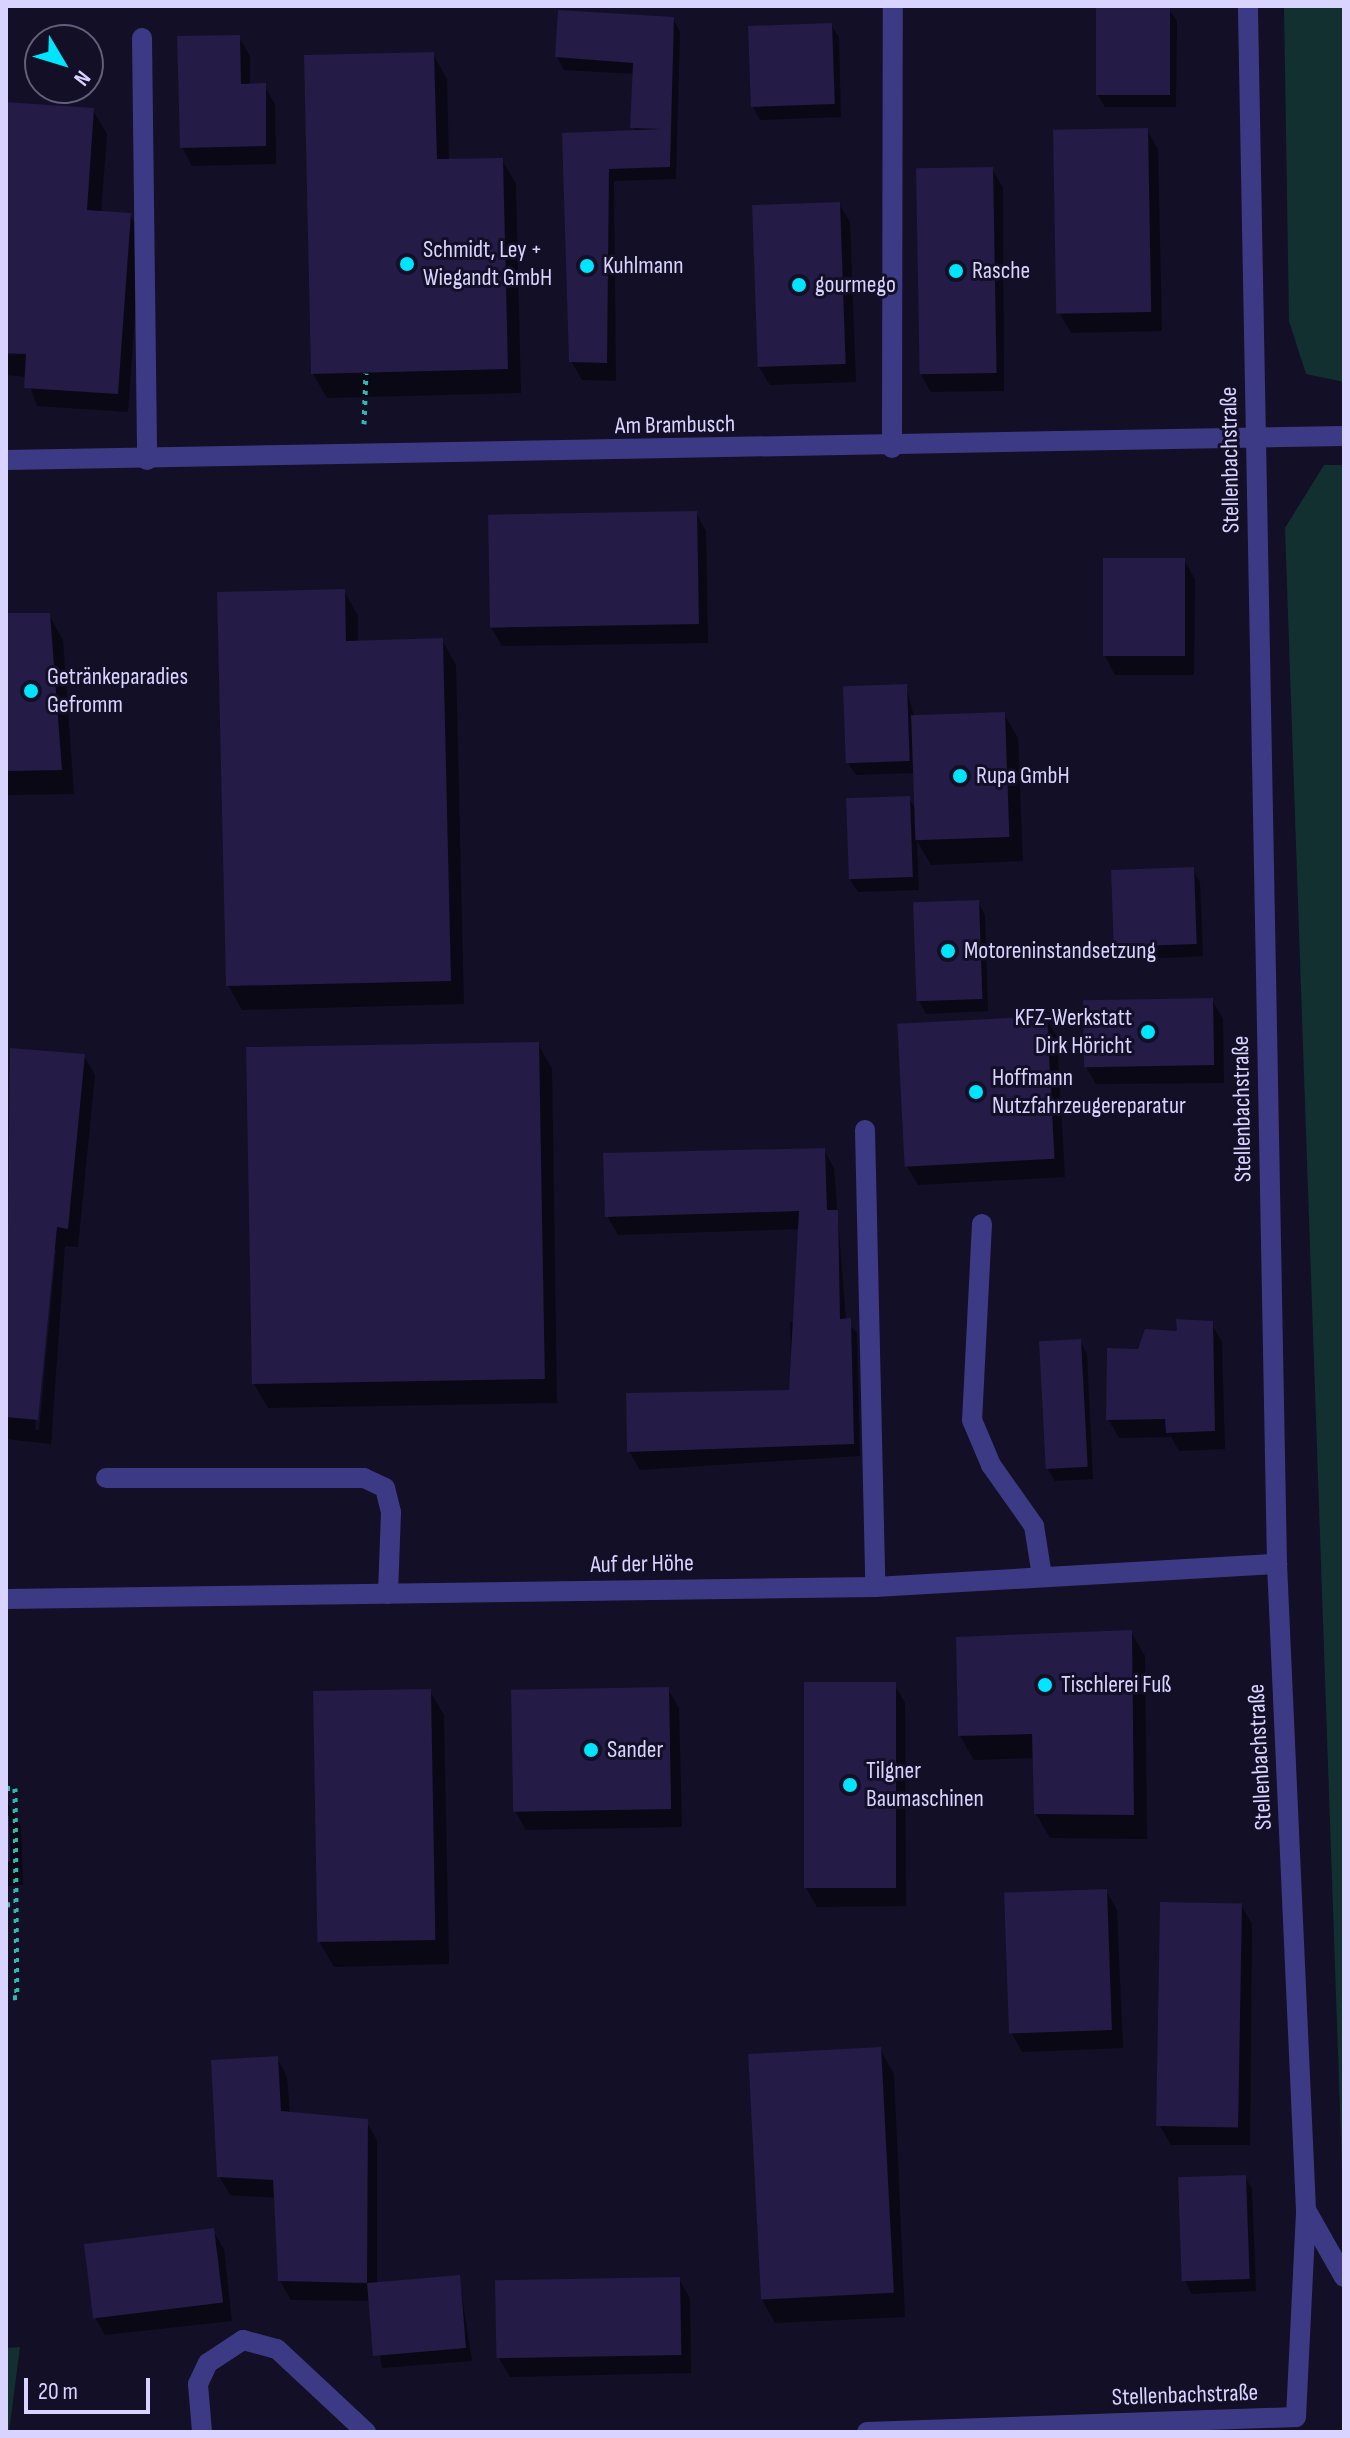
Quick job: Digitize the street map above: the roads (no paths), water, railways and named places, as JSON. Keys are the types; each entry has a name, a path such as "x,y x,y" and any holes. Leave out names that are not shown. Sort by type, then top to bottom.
{"street":[{"path":"892,448 893,6"},
{"name":"Stellenbachstraße","path":"867,2432 1296,2417 1306,2210 1277,1564 1248,6"},
{"path":"142,38 147,460"},
{"name":"Am Brambusch","path":"6,460 1254,442 1344,436"},
{"path":"865,1130 875,1587"},
{"path":"982,1224 972,1420 991,1465 1034,1526 1042,1576"},
{"path":"106,1478 364,1478 385,1488 391,1512 388,1594"},
{"name":"Auf der Höhe","path":"6,1599 875,1587 1277,1564"},
{"name":"Stellenbachstraße","path":"1306,2210 1344,2277"},
{"path":"202,2432 194,2404 198,2384 208,2363 243,2340 277,2349 366,2432"}],"place":[{"name":"Schmidt, Ley + Wiegandt GmbH","path":"407,264"},
{"name":"Kuhlmann","path":"587,266"},
{"name":"Rasche","path":"956,271"},
{"name":"gourmego","path":"799,285"},
{"name":"Getränkeparadies Gefromm","path":"31,691"},
{"name":"Rupa GmbH","path":"960,776"},
{"name":"Motoreninstandsetzung","path":"948,951"},
{"name":"KFZ-Werkstatt Dirk Höricht","path":"1148,1032"},
{"name":"Hoffmann Nutzfahrzeugereparatur","path":"976,1092"},
{"name":"Tischlerei Fuß","path":"1045,1685"},
{"name":"Sander","path":"591,1750"},
{"name":"Tilgner Baumaschinen","path":"850,1785"}]}
